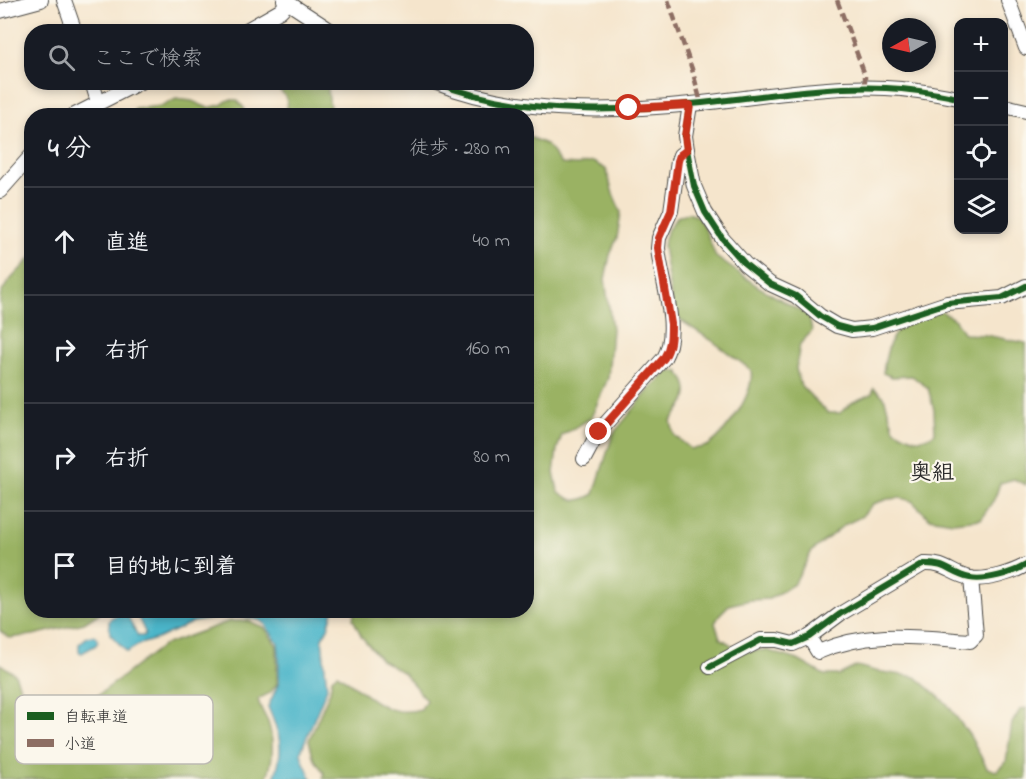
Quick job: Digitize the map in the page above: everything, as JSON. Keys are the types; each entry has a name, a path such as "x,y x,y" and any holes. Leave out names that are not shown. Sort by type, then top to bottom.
{"street":[{"path":"0,11 40,0"},
{"path":"64,0 72,24"},
{"path":"1008,0 1026,48"},
{"path":"257,24 279,11 286,2 320,24"},
{"path":"462,90 504,102 529,106 609,108 690,105 801,90 875,88 918,90 954,97"},
{"path":"94,90 98,102"},
{"path":"87,108 123,90"},
{"path":"690,105 685,136 687,150 698,195 705,212 722,238 746,264 770,284 796,296 820,316 837,326 852,330 872,328 947,303 1002,298 1026,286"},
{"path":"1008,107 1026,111"},
{"path":"584,459 599,432 664,358 670,348 671,324 658,248 659,238 671,211 678,161 680,155 687,150"},
{"path":"0,191 24,164"},
{"path":"710,667 761,640 777,640 793,644 809,637 840,614 924,564 938,564 971,578 1004,575 1026,565"},
{"path":"809,637 818,652 855,639 905,636 970,641 976,635 971,578"}],"green space":[{"path":"280,90 328,90 330,108 287,108 286,98"},
{"path":"176,99 192,101 208,108 144,108 162,106"},
{"path":"228,100 237,100 244,108 208,108 221,105"},
{"path":"534,139 546,144 561,164 577,165 593,162 606,169 621,212 617,238 610,255 605,279 612,329 608,378 591,418 562,435 557,449 554,473 558,491 571,499 584,499 594,494 613,434 649,390 668,372 678,371 686,385 684,403 671,421 674,435 691,449 707,446 724,431 749,390 751,370 674,316 663,246 668,229 677,217 688,213 697,216 716,257 759,287 809,316 812,331 800,344 796,369 801,386 828,413 840,413 853,402 872,394 874,388 884,397 894,429 919,439 935,433 934,410 928,388 912,376 892,377 883,373 889,346 898,330 905,324 940,310 955,320 964,334 985,335 1026,343 1026,485 1014,479 1000,483 995,498 981,519 953,522 929,518 912,501 901,498 873,504 861,517 844,525 812,551 794,584 769,599 750,600 729,605 715,623 720,638 733,646 749,651 766,650 798,660 824,675 839,675 857,666 916,677 947,704 970,736 987,768 996,771 1006,762 1012,723 1020,710 1026,708 1026,779 323,779 324,773 313,757 309,740 330,691 332,678 337,674 376,702 396,711 421,709 426,700 404,673 381,660 362,637 353,619 534,618"},
{"path":"24,265 24,618 92,618 84,623 9,638 0,631 0,333 2,319 0,299 8,282"},
{"path":"230,621 249,621 265,628 277,646 277,684 270,693 258,699 268,722 272,743 271,765 266,779 0,779 0,664 15,674 22,693 22,695 15,695 15,764 213,764 213,695 98,695 164,645"}],"water":[{"path":"111,618 129,618 138,636 144,636 145,632 138,618 217,618 193,622 157,639 140,644 127,652 110,634 109,622"},
{"path":"249,618 331,618 322,638 327,688 301,751 311,779 274,779 280,742 268,707 279,682 279,653 278,643 264,623"},
{"path":"95,635 98,641 96,645 82,653 79,652 79,644 87,637"}],"marked path":[{"path":"668,0 692,69 701,103"},
{"path":"837,0 865,75 865,88"}],"cycle path":[{"path":"457,90 528,105 594,109 659,107 837,88 904,89 954,97"},
{"path":"690,105 685,136 694,186 705,212 722,238 745,264 770,284 796,296 820,316 837,326 852,330 872,328 947,303 1002,298 1026,286"},
{"path":"710,667 761,640 777,640 793,644 809,637 840,614 924,564 938,565 976,579 999,576 1026,565"}],"district":[{"name":"奥組","path":"932,474"}],"route":[{"path":"599,432 664,358 670,348 671,324 658,248 659,238 671,211 678,161 680,155 687,150 685,136 690,105 629,108"}]}
